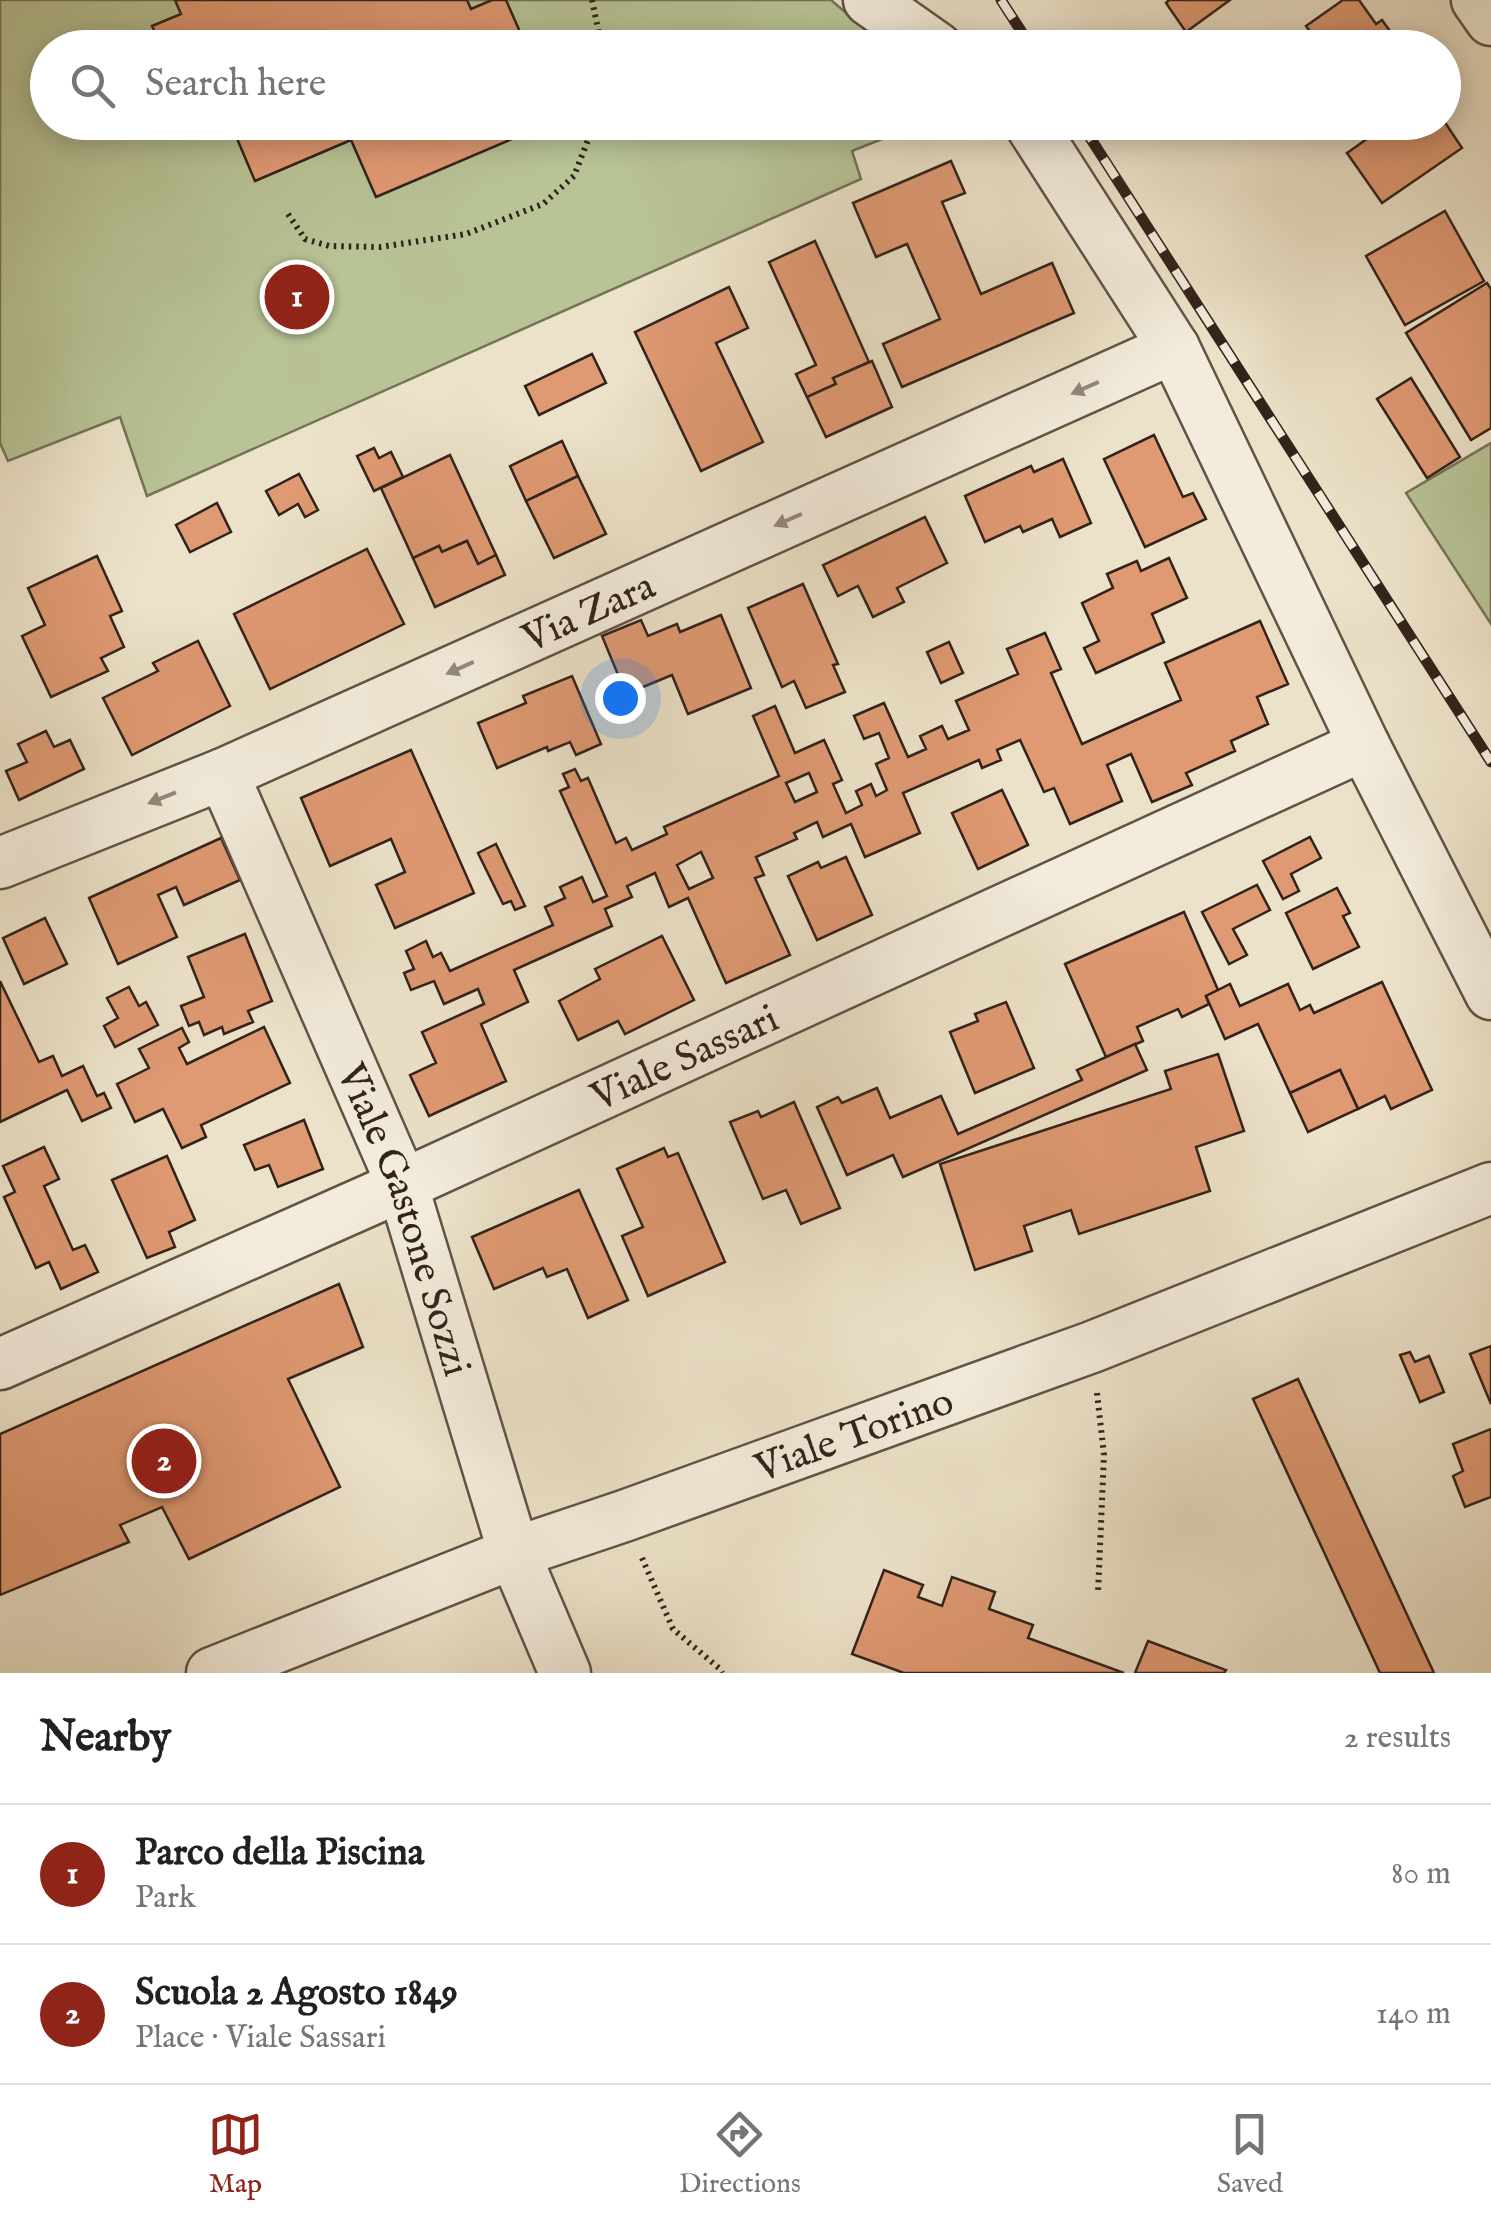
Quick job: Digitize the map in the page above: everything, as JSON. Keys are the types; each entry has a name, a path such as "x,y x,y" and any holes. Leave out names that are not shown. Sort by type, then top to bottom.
{"street":[{"path":"869,0 912,30"},
{"path":"1478,0 1491,20"},
{"path":"1041,140 1174,348 1364,746 1491,994"},
{"name":"Via Zara","path":"0,863 222,774 1174,348"},
{"name":"Viale Sassari","path":"0,1364 1364,746"},
{"name":"Viale Gastone Sozzi","path":"222,774 402,1184 514,1553 565,1673"},
{"name":"Viale Torino","path":"212,1673 514,1553 1092,1347 1491,1188"}],"path":[{"path":"592,0 598,30"},
{"path":"288,214 306,238 329,246 380,247 466,234 544,204 574,176 588,140"},
{"path":"1092,1347 1104,1455 1098,1593"},
{"path":"624,1516 673,1629 722,1673"}],"green space":[{"path":"0,0 831,0 866,30 30,30 30,140 880,140 852,151 861,179 147,496 120,417 8,461 0,443"},
{"path":"1491,443 1491,624 1406,493"}],"building":[{"path":"175,0 467,0 471,9 492,0 506,0 519,30 154,30 152,26 181,14"},
{"path":"1230,0 1189,30 1185,30 1166,3"},
{"path":"1343,0 1359,0 1376,24 1382,20 1389,30 1309,30 1306,26"},
{"path":"238,140 351,140 255,181"},
{"path":"351,140 510,140 376,197"},
{"path":"1365,140 1457,140 1462,148 1382,203 1347,153"},
{"path":"951,161 965,193 942,202 981,294 1052,263 1074,313 902,387 883,344 940,319 907,244 876,257 853,203"},
{"path":"1445,211 1484,281 1405,325 1366,256"},
{"path":"815,241 869,362 833,378 836,384 807,397 796,374 816,365 769,262"},
{"path":"1487,283 1491,289 1491,428 1471,440 1406,333"},
{"path":"729,287 748,328 716,343 763,442 701,471 635,332"},
{"path":"592,354 606,383 539,415 525,386"},
{"path":"872,361 892,407 826,437 807,397 836,384 833,378"},
{"path":"1411,378 1460,457 1427,478 1377,399"},
{"path":"1154,435 1183,497 1193,493 1206,519 1145,547 1104,459"},
{"path":"562,441 578,476 526,501 510,466"},
{"path":"374,448 379,458 391,452 403,477 374,491 357,456"},
{"path":"450,455 496,555 478,564 467,541 442,552 439,546 413,558 381,488"},
{"path":"1063,459 1091,523 1060,537 1052,519 1023,532 1020,526 985,542 965,496 1031,466 1034,472"},
{"path":"299,474 318,510 305,517 298,504 279,515 266,491"},
{"path":"578,476 606,534 554,558 526,501"},
{"path":"217,503 231,532 190,552 176,525"},
{"path":"925,517 947,563 897,588 904,602 873,617 858,586 838,596 823,565"},
{"path":"467,541 478,564 496,555 505,575 435,607 413,558 439,546 442,552"},
{"path":"367,549 404,624 270,689 234,614"},
{"path":"97,556 122,611 110,616 124,647 101,658 108,671 51,697 22,636 45,625 28,588"},
{"path":"1169,558 1187,598 1152,614 1164,642 1096,673 1084,648 1099,641 1082,603 1113,588 1107,574 1137,561 1141,571"},
{"path":"803,584 838,664 833,665 845,692 806,708 794,681 782,687 748,608"},
{"path":"721,615 751,688 688,714 672,675 626,694 602,636 641,620 648,636 677,624 680,632"},
{"path":"1260,621 1288,684 1257,697 1268,724 1231,741 1235,751 1186,773 1192,785 1152,802 1131,754 1107,765 1122,801 1070,824 1054,788 1044,792 1020,740 997,750 1001,760 982,768 979,760 903,793 920,833 865,857 851,824 823,837 817,822 794,833 797,839 756,857 764,875 755,878 790,955 726,983 688,898 669,907 655,873 627,886 632,897 605,909 612,926 514,970 528,1002 481,1024 506,1081 429,1116 410,1075 436,1063 422,1032 484,1004 478,989 444,1004 434,981 411,990 404,973 414,969 406,951 426,941 433,957 441,953 450,971 553,925 545,907 565,898 560,887 582,877 593,902 607,896 560,791 569,787 563,774 575,769 581,781 588,778 616,843 626,838 632,850 667,834 664,827 779,776 753,716 775,706 795,753 824,740 842,780 833,784 846,813 862,805 856,791 871,784 876,796 887,790 876,764 889,758 879,733 864,739 854,716 884,703 908,757 926,749 920,736 942,726 948,739 969,730 956,701 1018,674 1007,649 1045,633 1061,669 1051,673 1082,744 1181,700 1165,663","holes":["809,773 817,792 795,802 786,783","701,852 713,878 689,889 677,865"]},
{"path":"198,641 230,706 132,755 103,698 158,671 153,663"},
{"path":"949,642 963,673 941,683 927,652"},
{"path":"572,676 601,744 576,755 570,742 548,751 547,747 497,768 478,723 526,703 523,696"},
{"path":"46,731 54,747 70,740 84,769 19,800 6,771 27,762 18,744"},
{"path":"411,750 474,893 395,928 376,885 405,872 391,839 330,866 301,798"},
{"path":"1002,790 1028,845 978,869 952,813"},
{"path":"1310,837 1321,858 1291,874 1299,891 1283,899 1263,861"},
{"path":"221,838 240,880 184,905 176,887 158,895 177,937 118,964 89,898"},
{"path":"496,844 525,906 515,910 511,901 503,904 478,853"},
{"path":"846,857 872,915 817,940 788,876 818,862 821,868"},
{"path":"1257,885 1270,910 1233,929 1247,955 1229,964 1202,912"},
{"path":"1337,888 1350,913 1343,916 1359,947 1313,969 1286,913"},
{"path":"1184,912 1218,990 1206,996 1209,1004 1182,1017 1178,1009 1137,1027 1143,1041 1106,1057 1065,964"},
{"path":"45,918 67,964 24,984 3,938"},
{"path":"245,934 272,1001 248,1011 253,1022 224,1034 222,1027 204,1035 199,1022 189,1026 181,1006 204,997 188,957"},
{"path":"662,936 694,1000 625,1034 618,1021 578,1040 559,1001 600,979 595,969"},
{"path":"0,981 39,1062 53,1056 62,1076 83,1066 97,1096 104,1093 111,1108 82,1121 67,1090 0,1122"},
{"path":"1382,982 1432,1090 1391,1109 1385,1096 1358,1109 1340,1070 1290,1093 1258,1024 1225,1039 1206,996 1230,984 1240,1006 1288,984 1300,1010 1310,1005 1314,1013"},
{"path":"129,987 139,1006 146,1002 158,1025 115,1047 104,1026 118,1018 107,998"},
{"path":"1006,1002 1034,1068 975,1093 950,1032 978,1021 975,1014"},
{"path":"264,1027 290,1083 201,1125 206,1137 182,1148 163,1109 135,1122 117,1084 149,1068 139,1049 182,1028 189,1042 179,1048 187,1064"},
{"path":"1135,1044 1147,1070 903,1177 893,1155 847,1175 817,1107 838,1097 842,1103 877,1088 890,1118 941,1096 958,1134 1082,1080 1077,1070"},
{"path":"1218,1054 1244,1131 1196,1147 1210,1191 1079,1234 1071,1210 1024,1226 1032,1251 975,1270 940,1164 1171,1089 1165,1071"},
{"path":"1340,1070 1358,1109 1308,1132 1290,1093"},
{"path":"794,1102 840,1208 801,1224 786,1190 763,1199 730,1122 758,1111 761,1117"},
{"path":"304,1120 323,1169 278,1187 269,1165 255,1170 244,1145"},
{"path":"44,1147 59,1179 44,1186 73,1250 85,1245 98,1272 61,1289 49,1262 36,1268 4,1197 15,1192 3,1166"},
{"path":"664,1148 668,1157 678,1153 725,1262 648,1296 622,1236 643,1227 617,1169"},
{"path":"167,1156 195,1220 169,1232 175,1247 147,1258 112,1180"},
{"path":"579,1190 628,1300 588,1318 567,1269 547,1277 543,1268 494,1289 472,1237"},
{"path":"339,1284 363,1347 288,1379 340,1487 189,1559 162,1507 120,1525 129,1542 0,1595 0,1434"},
{"path":"1491,1346 1491,1404 1470,1354"},
{"path":"1410,1352 1415,1362 1429,1356 1444,1392 1420,1402 1400,1355"},
{"path":"1298,1379 1434,1673 1380,1673 1253,1399"},
{"path":"1491,1429 1491,1497 1465,1507 1453,1476 1463,1471 1453,1444"},
{"path":"884,1570 923,1585 918,1597 942,1606 952,1577 995,1592 989,1609 1033,1625 1028,1638 1124,1673 904,1673 852,1654"},
{"path":"1148,1641 1226,1670 1135,1673"}],"railway":[{"path":"1001,0 1020,30"},
{"path":"1092,140 1491,762"}],"place":[{"name":"Parco della Piscina","path":"297,297"},
{"name":"Scuola 2 Agosto 1849","path":"164,1461"}]}
